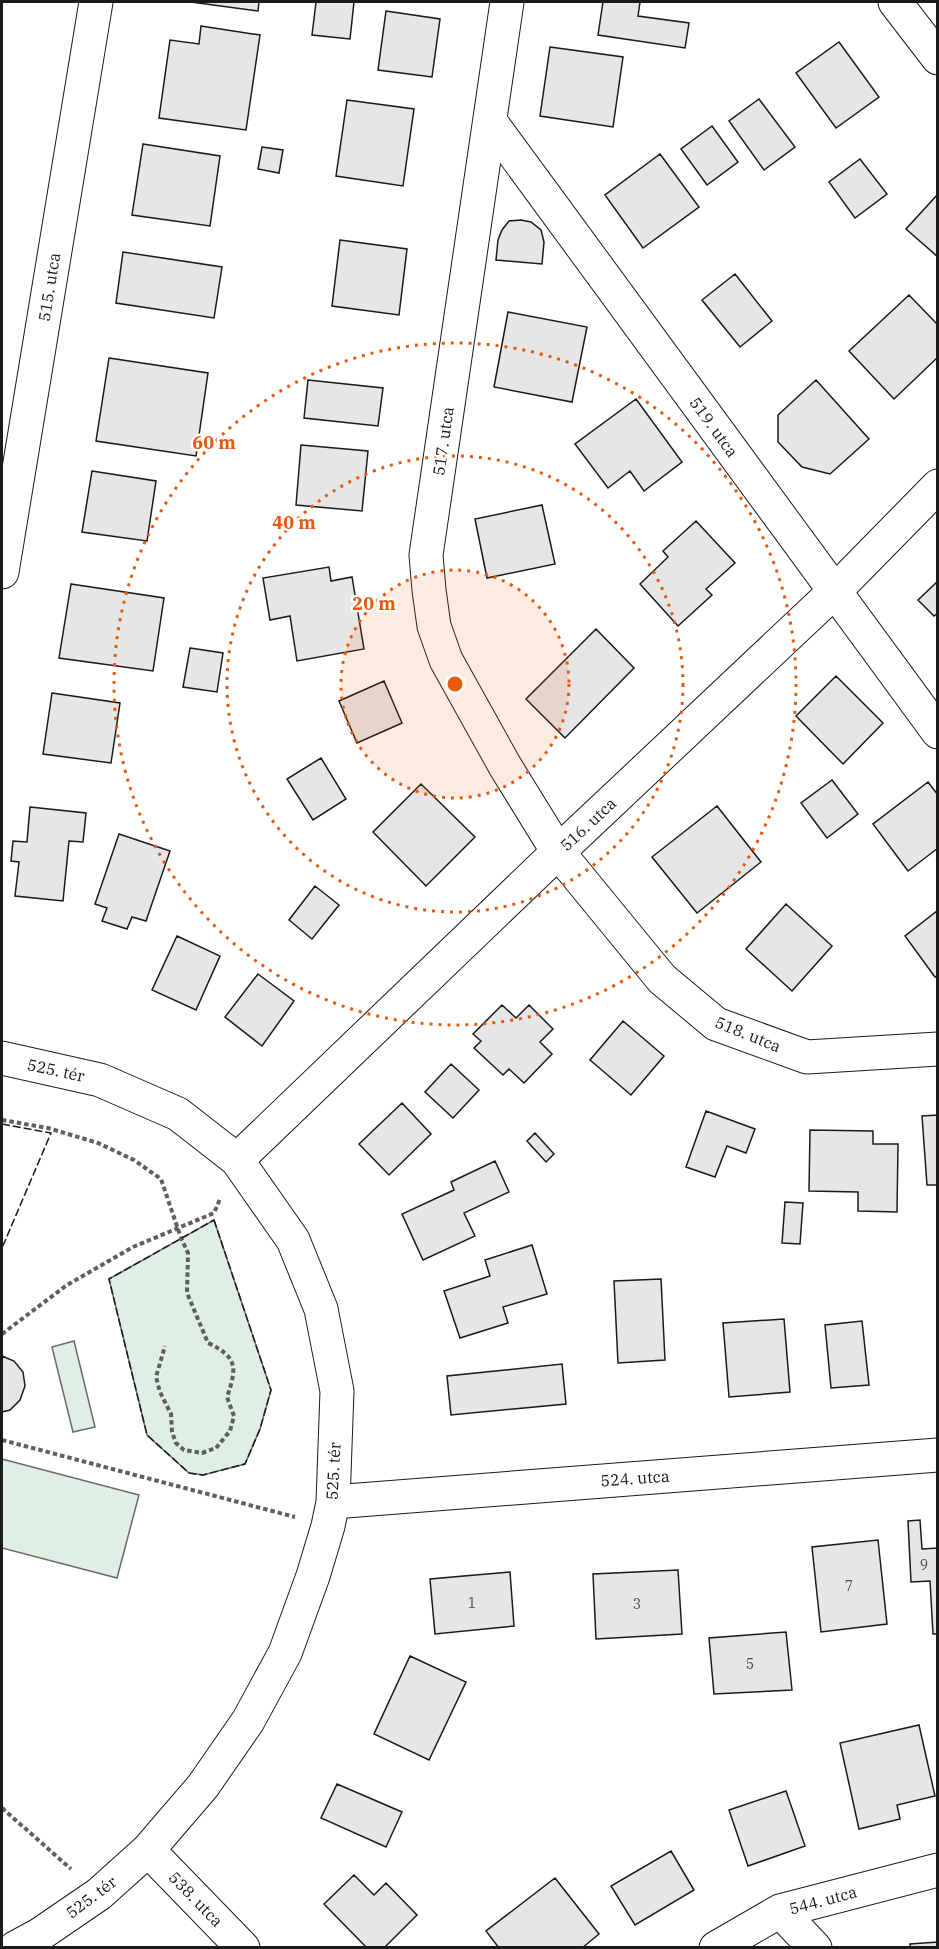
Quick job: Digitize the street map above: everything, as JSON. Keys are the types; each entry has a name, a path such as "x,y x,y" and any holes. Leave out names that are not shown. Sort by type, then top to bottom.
{"street":[{"name":"515. utca","path":"2,572 96,2"},
{"name":"517. utca","path":"507,2 426,555 434,626 446,660 505,766 558,852"},
{"path":"896,2 938,58"},
{"name":"519. utca","path":"490,121 938,732"},
{"name":"516. utca","path":"237,1160 558,852 835,591 938,486"},
{"name":"518. utca","path":"558,852 662,980 716,1024 807,1057 938,1049"},
{"name":"525. tér","path":"2,1058 100,1080 178,1114 237,1160 293,1240 321,1309 337,1391 330,1514 313,1576 285,1653 248,1721 202,1786 148,1850 99,1894 39,1935 15,1947"},
{"name":"524. utca","path":"330,1514 938,1455"},
{"name":"538. utca","path":"148,1850 243,1947"},
{"name":"544. utca","path":"716,1947 780,1911 938,1870"},
{"path":"780,1911 815,1947"}],"path":[{"path":"2,1120 48,1128 98,1143 134,1160 161,1179 188,1253 187,1293 208,1342 222,1350 231,1360 234,1375 227,1397 234,1416 230,1431 216,1448 202,1453 184,1450 176,1443 172,1432 171,1414 160,1392 156,1377 165,1346"},
{"path":"2,1334 67,1285 133,1247 214,1213 237,1160"},
{"path":"2,1440 330,1514"},
{"path":"2,1808 99,1894"}],"green space":[{"path":"214,1220 271,1390 260,1429 245,1464 203,1475 189,1473 147,1435 109,1279"},
{"path":"74,1341 95,1427 73,1432 52,1347"},
{"path":"2,1459 139,1495 117,1578 2,1548"}],"building":[{"path":"191,2 259,2 258,11"},
{"path":"316,2 354,2 350,39 312,35"},
{"path":"603,2 640,2 638,16 689,23 685,48 598,35"},
{"path":"386,11 440,19 432,77 378,70"},
{"path":"201,26 260,35 246,130 159,118 170,40 199,44"},
{"path":"839,42 879,97 836,128 796,73"},
{"path":"550,47 623,57 613,127 540,116"},
{"path":"759,99 795,147 764,170 729,121"},
{"path":"347,100 414,109 403,186 336,176"},
{"path":"712,126 738,162 707,185 681,149"},
{"path":"143,144 220,156 210,226 132,215"},
{"path":"262,147 283,150 279,173 258,169"},
{"path":"660,154 699,207 643,248 605,195"},
{"path":"860,159 887,194 855,218 829,182"},
{"path":"938,194 938,257 906,229"},
{"path":"509,221 531,222 541,230 544,242 542,264 496,260 498,240 502,230"},
{"path":"340,240 407,249 399,315 332,306"},
{"path":"123,252 222,267 214,318 116,303"},
{"path":"735,274 772,321 740,347 702,300"},
{"path":"909,295 938,325 938,357 894,399 849,351"},
{"path":"508,312 587,327 572,402 494,387"},
{"path":"109,358 208,373 196,456 96,441"},
{"path":"308,380 383,388 378,426 304,418"},
{"path":"816,380 869,439 830,474 802,467 778,442 778,415"},
{"path":"636,399 682,462 644,491 630,471 608,488 575,444"},
{"path":"301,445 368,451 362,511 296,505"},
{"path":"92,471 156,481 147,541 82,532"},
{"path":"542,505 555,564 487,578 475,519"},
{"path":"696,521 735,563 706,589 712,595 678,626 640,584 668,557 663,551"},
{"path":"329,567 331,581 352,577 364,649 297,661 290,616 270,620 263,578"},
{"path":"938,581 938,613 934,616 918,600"},
{"path":"71,584 164,598 153,671 59,658"},
{"path":"596,629 634,668 565,738 526,699"},
{"path":"190,648 223,653 217,692 183,687"},
{"path":"836,676 883,723 843,764 796,716"},
{"path":"384,681 402,723 357,743 339,701"},
{"path":"52,693 120,703 111,763 43,754"},
{"path":"321,758 346,799 313,820 287,779"},
{"path":"832,780 858,814 827,838 801,803"},
{"path":"928,782 938,795 938,848 908,871 873,824"},
{"path":"421,784 475,837 426,886 373,832"},
{"path":"717,806 761,862 697,913 652,857"},
{"path":"30,807 86,813 83,842 69,841 63,901 15,896 19,862 11,861 13,841 27,842"},
{"path":"119,834 170,851 146,921 132,917 127,929 102,921 107,908 95,904"},
{"path":"315,886 339,905 312,939 289,920"},
{"path":"786,904 832,946 792,991 746,949"},
{"path":"937,911 938,976 935,977 905,936"},
{"path":"177,936 220,956 196,1010 152,990"},
{"path":"258,974 294,1001 262,1046 225,1017"},
{"path":"502,1005 516,1018 529,1005 553,1029 540,1042 552,1054 524,1083 509,1069 503,1075 474,1048 481,1041 473,1034"},
{"path":"623,1021 664,1056 631,1095 590,1060"},
{"path":"451,1064 479,1090 453,1118 425,1092"},
{"path":"402,1103 431,1134 389,1175 359,1144"},
{"path":"706,1111 755,1129 746,1153 727,1146 715,1177 686,1167"},
{"path":"938,1115 938,1185 927,1185 922,1116"},
{"path":"810,1130 873,1131 873,1144 898,1144 897,1212 858,1211 858,1192 809,1191"},
{"path":"535,1133 554,1154 546,1162 527,1141"},
{"path":"495,1161 509,1192 464,1213 475,1236 423,1260 402,1214 454,1190 451,1182"},
{"path":"785,1202 803,1203 800,1244 782,1243"},
{"path":"532,1245 547,1294 503,1307 508,1323 460,1338 444,1291 490,1276 485,1260"},
{"path":"661,1279 665,1360 618,1363 614,1281"},
{"path":"784,1319 790,1392 729,1397 723,1323"},
{"path":"862,1321 869,1385 831,1388 825,1325"},
{"path":"2,1356 14,1361 23,1372 25,1386 20,1400 10,1410 2,1412"},
{"path":"562,1364 566,1404 451,1415 447,1376"},
{"path":"920,1520 922,1549 938,1548 938,1634 933,1634 930,1581 911,1582 908,1521"},
{"path":"878,1540 887,1624 821,1632 812,1547"},
{"path":"678,1570 682,1634 596,1639 593,1574"},
{"path":"510,1572 514,1626 435,1634 430,1579"},
{"path":"786,1632 792,1690 714,1694 709,1638"},
{"path":"410,1656 466,1682 429,1760 374,1734"},
{"path":"919,1725 935,1796 897,1805 900,1819 859,1829 840,1743"},
{"path":"337,1784 402,1812 386,1847 321,1818"},
{"path":"786,1791 805,1846 748,1866 729,1810"},
{"path":"671,1851 694,1890 635,1925 611,1886"},
{"path":"354,1875 374,1895 386,1883 417,1915 384,1948 367,1948 324,1904"},
{"path":"555,1878 599,1934 582,1948 499,1948 486,1931"},
{"path":"938,1942 938,1948 910,1948 910,1944"}],"fence":[{"path":"2,1124 51,1133 2,1248"},
{"path":"214,1220 271,1390 260,1429 245,1464 203,1475 189,1473 147,1435 109,1279 214,1220"}]}
